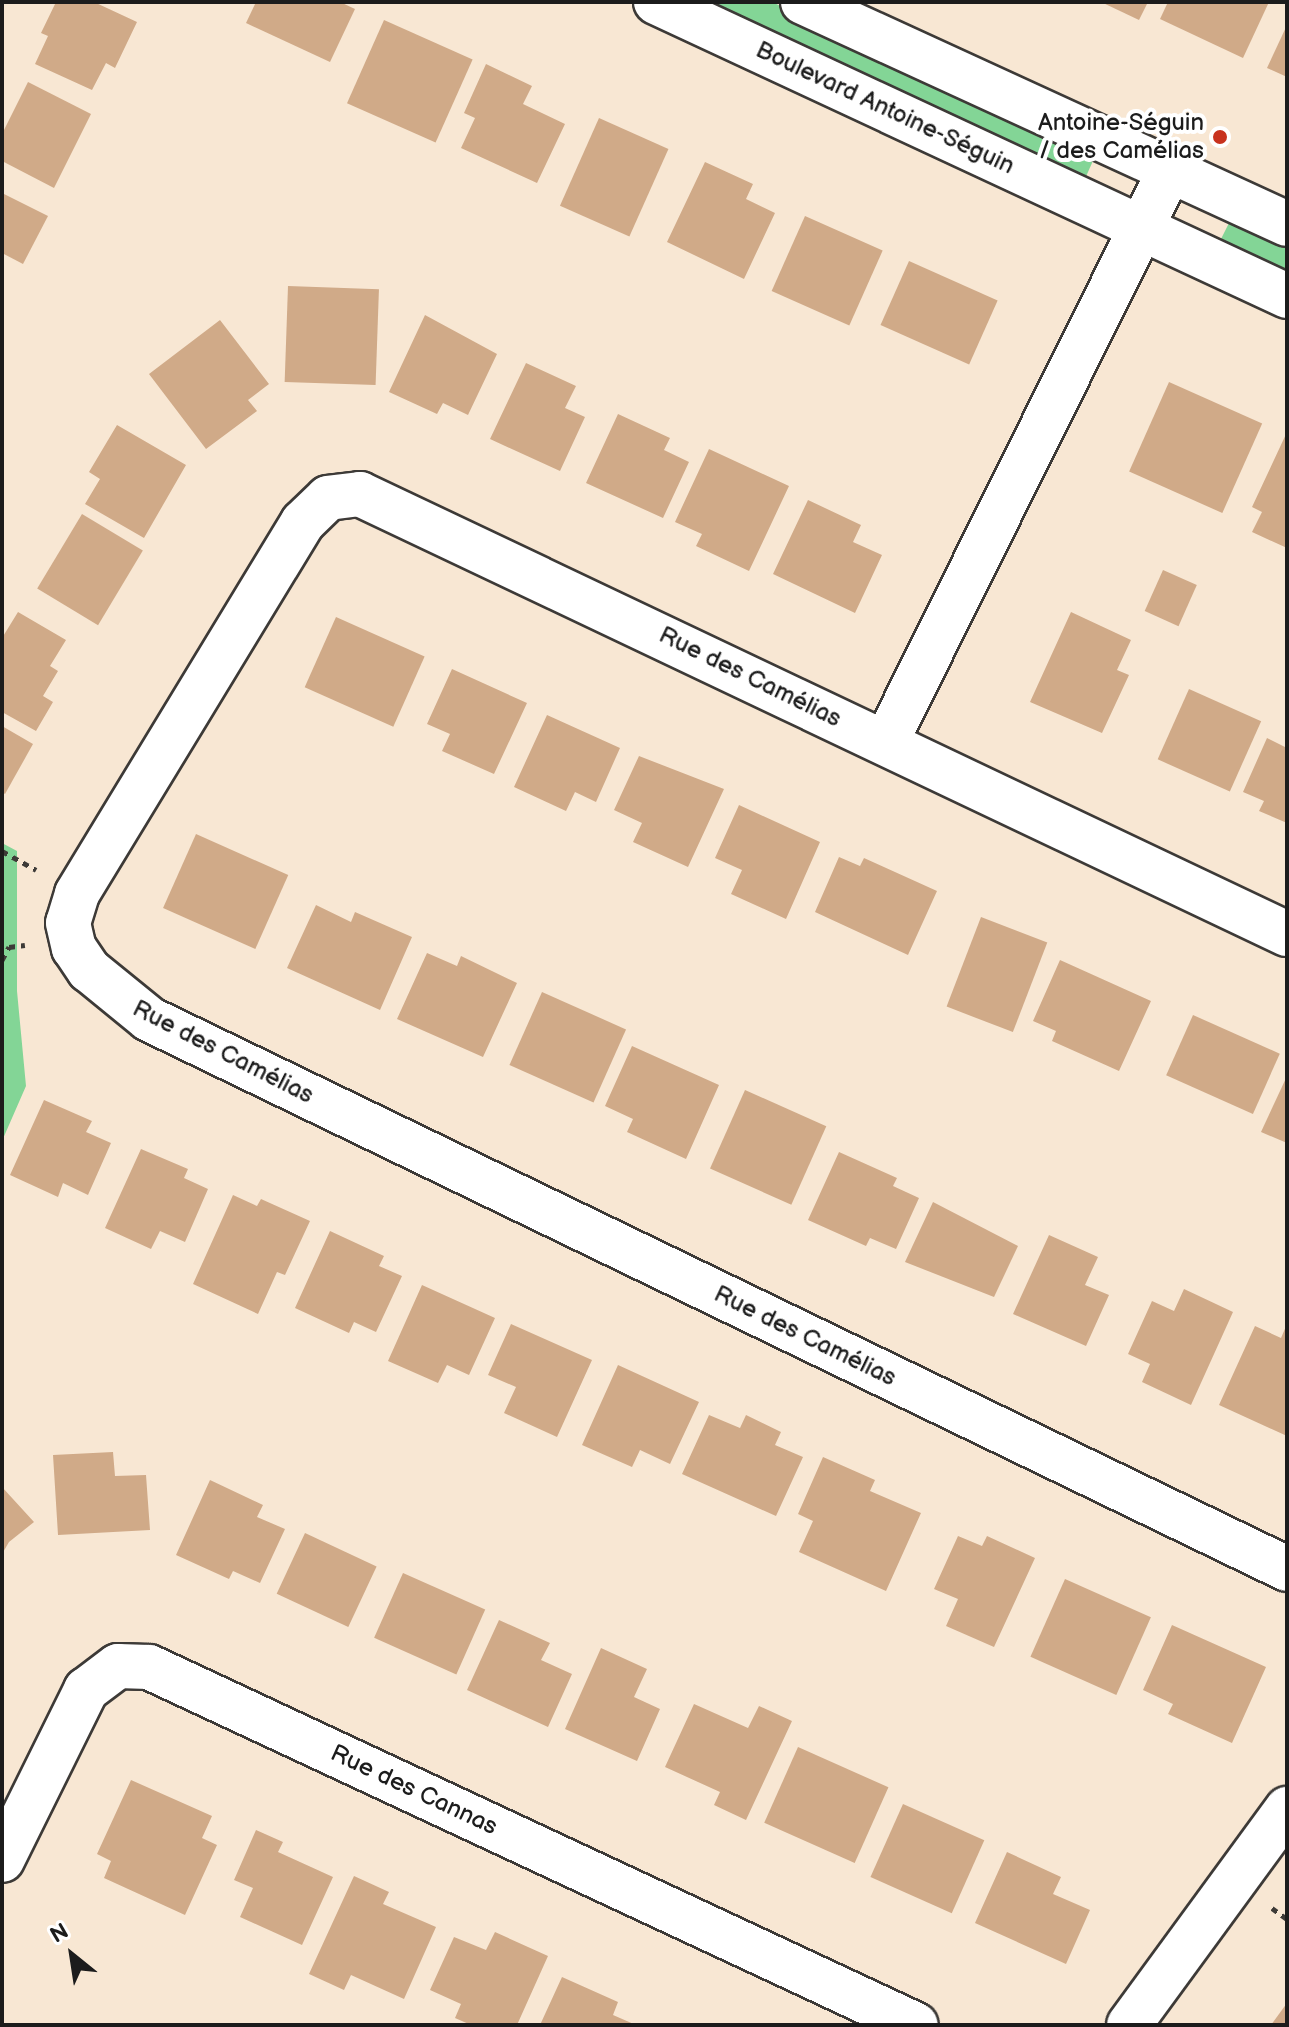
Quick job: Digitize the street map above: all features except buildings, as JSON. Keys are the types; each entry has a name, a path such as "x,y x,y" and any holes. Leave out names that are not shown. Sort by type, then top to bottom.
{"street":[{"name":"Boulevard Antoine-Séguin","path":"656,2 1287,296"},
{"path":"803,2 1287,224"},
{"path":"886,742 1170,170"},
{"name":"Rue des Camélias","path":"1287,934 373,498 339,495 313,509 303,522 70,910 70,939 96,977 149,1019 1287,1569"},
{"name":"Rue des Cannas","path":"2,1860 86,1690 118,1666 149,1667 916,2025"},
{"path":"1129,2025 1287,1809"}],"green space":[{"path":"705,2 772,2 1096,154 1084,181"},
{"path":"1232,217 1287,242 1287,275 1219,243"},
{"path":"2,843 17,851 17,991 26,1086 2,1141"}],"place":[{"name":"Antoine-Séguin / des Camélias","path":"1220,137"}]}
